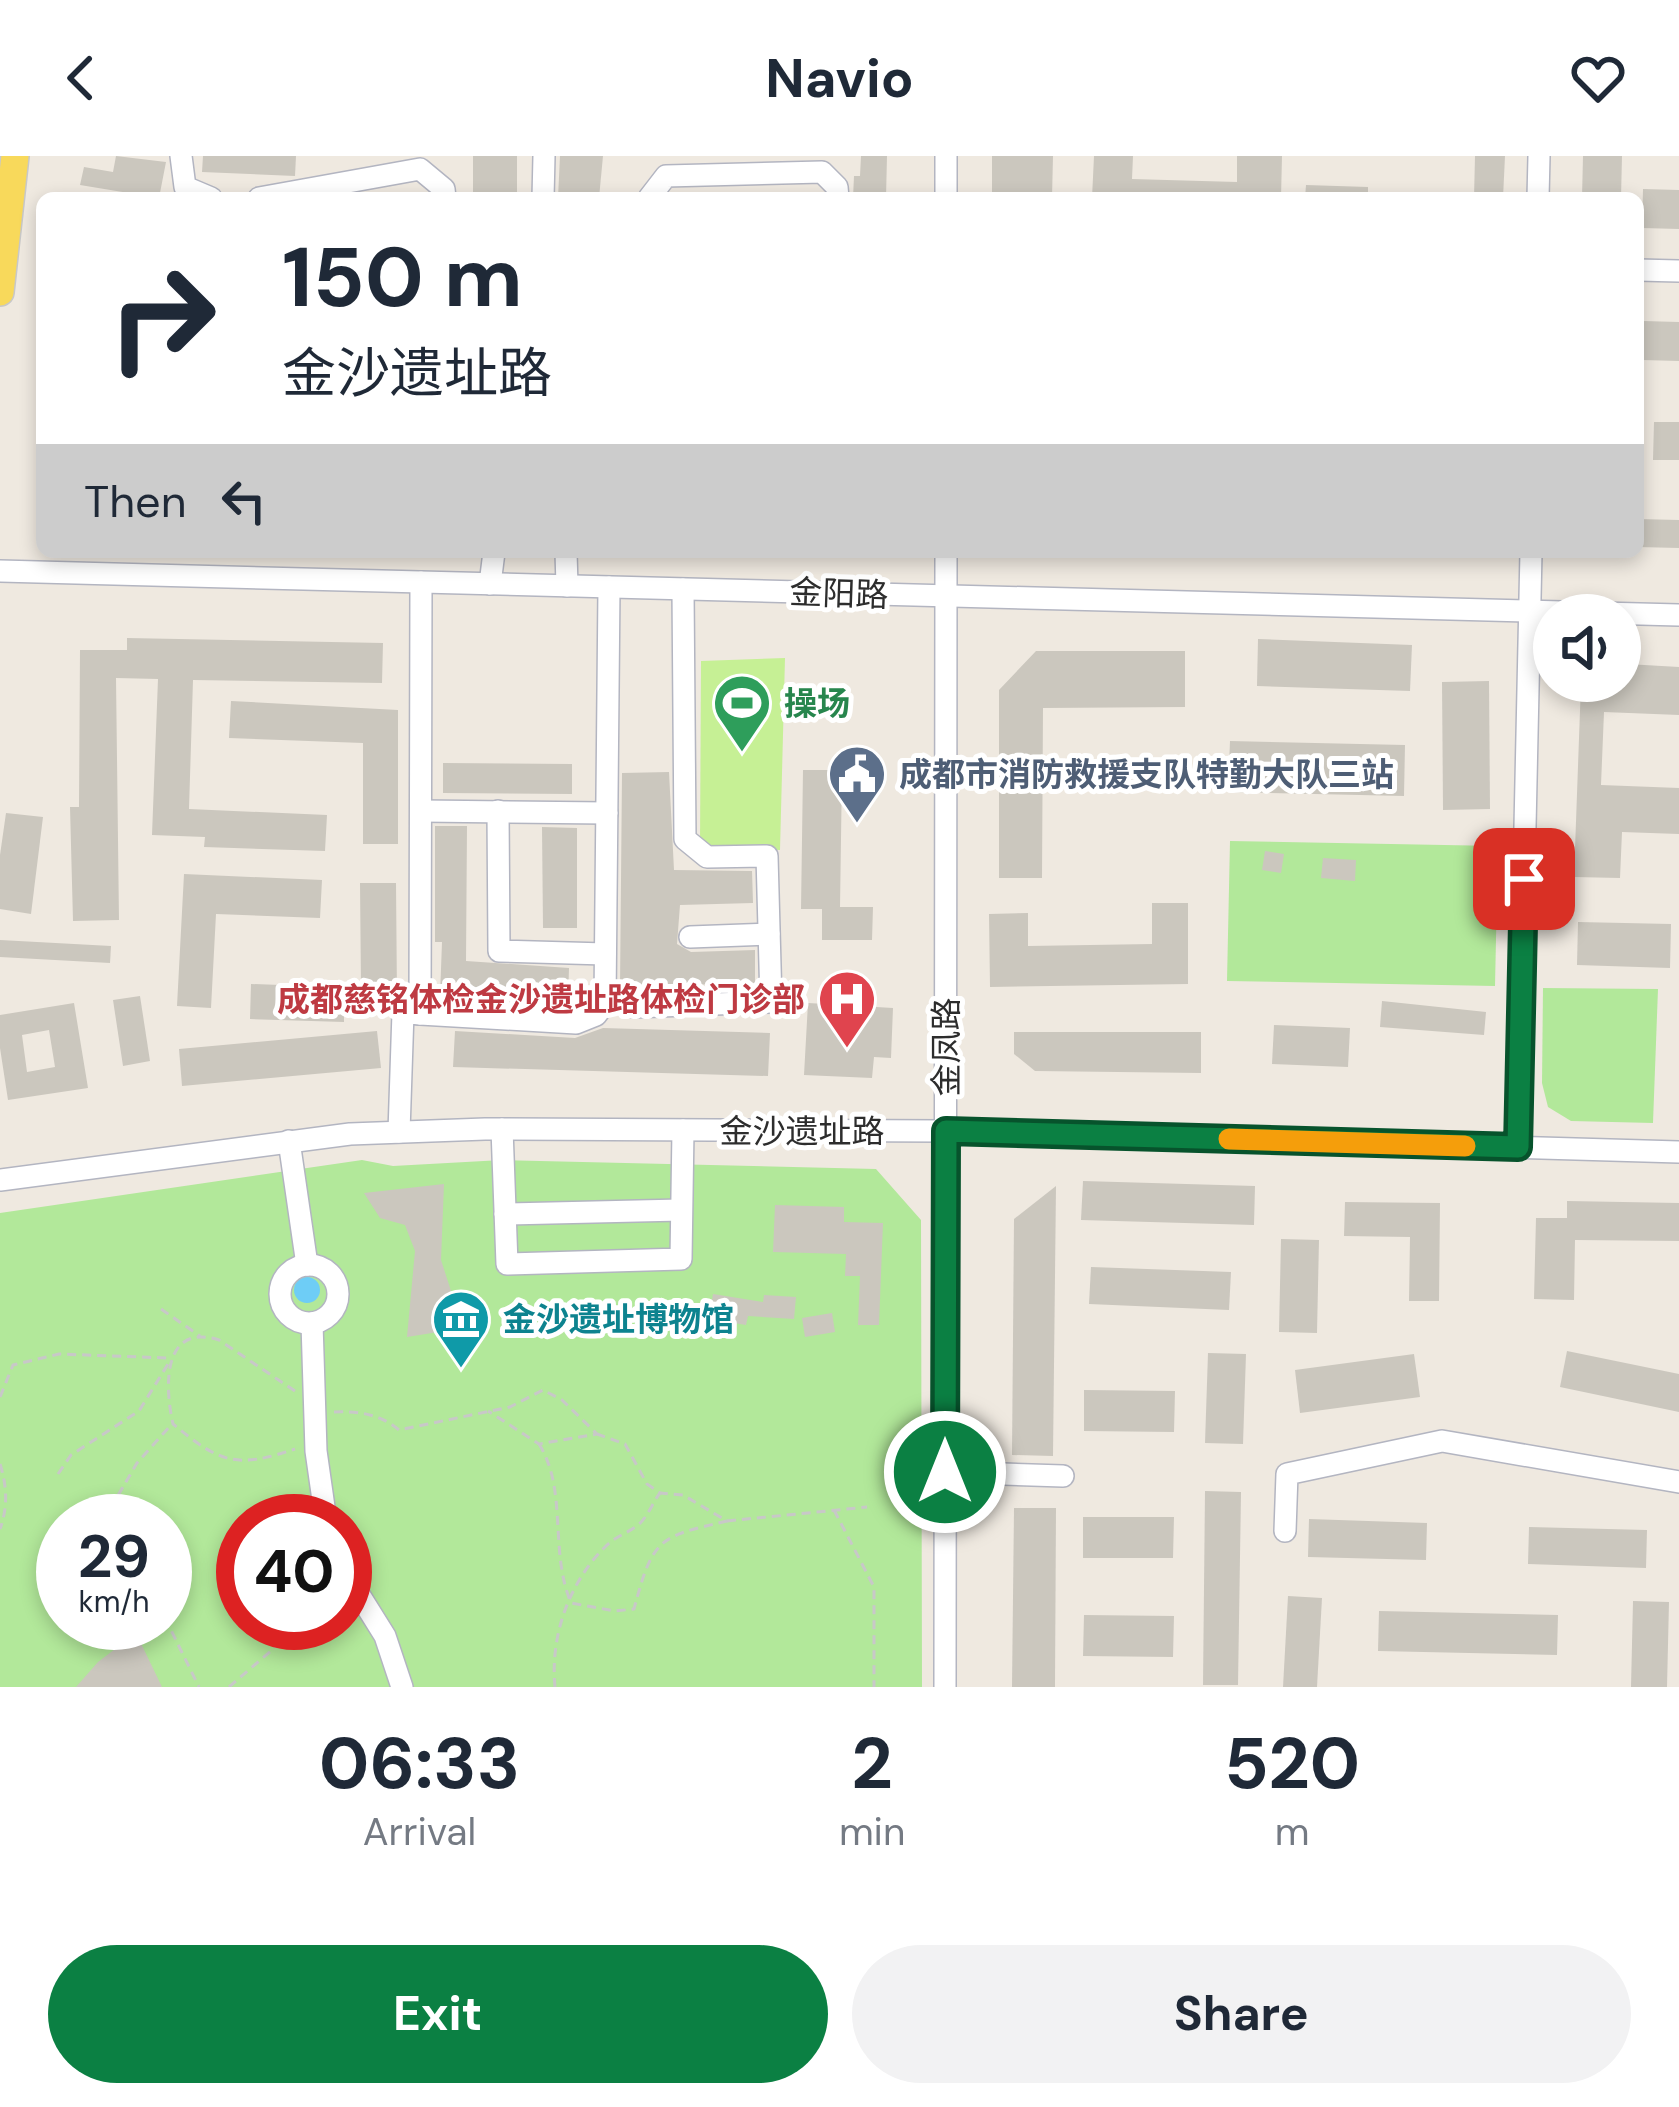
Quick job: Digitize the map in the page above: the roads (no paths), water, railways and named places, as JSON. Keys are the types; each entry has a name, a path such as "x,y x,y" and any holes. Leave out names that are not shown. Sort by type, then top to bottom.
{"main road":[{"path":"0,292 16,156"}],"street":[{"path":"180,192 182,156"},
{"path":"543,192 544,156"},
{"path":"946,156 946,192"},
{"path":"1538,192 1539,156"},
{"path":"654,192 666,176 796,164 822,172 837,192"},
{"path":"292,192 420,169 444,192"},
{"path":"708,192 713,174"},
{"path":"1644,270 1679,271"},
{"path":"490,584 493,558"},
{"path":"566,558 567,586"},
{"name":"金凤路","path":"945,1687 946,558"},
{"path":"1518,1147 1531,558"},
{"name":"金阳路","path":"0,571 1679,615"},
{"path":"420,1015 421,582"},
{"path":"399,1132 403,1012 576,1023 596,1015 605,1003 609,587"},
{"path":"633,1007 771,1002 767,856 707,857 686,839 683,589"},
{"path":"421,811 607,813"},
{"path":"498,811 499,951 605,954"},
{"path":"690,938 769,934"},
{"path":"502,1129 507,1264 680,1259 683,1130"},
{"name":"金沙遗址路","path":"0,1180 289,1141 502,1129 946,1131 1679,1152"},
{"path":"289,1141 307,1265"},
{"path":"505,1214 681,1210"},
{"path":"307,1265 326,1270 338,1287 330,1315 312,1323 287,1313 280,1297 284,1279 307,1265"},
{"path":"312,1323 323,1494"},
{"path":"1285,1532 1287,1474 1442,1441 1679,1482"},
{"path":"945,1472 1064,1476"},
{"path":"372,1615 385,1636 402,1687"}],"water":[{"path":"307,1277 320,1290 307,1303 294,1290"}],"place":[{"name":"操场","path":"742,754"},
{"name":"成都市消防救援支队特勤大队三站","path":"857,825"},
{"name":"成都慈铭体检金沙遗址路体检门诊部","path":"847,1050"},
{"name":"金沙遗址博物馆","path":"461,1370"}]}
